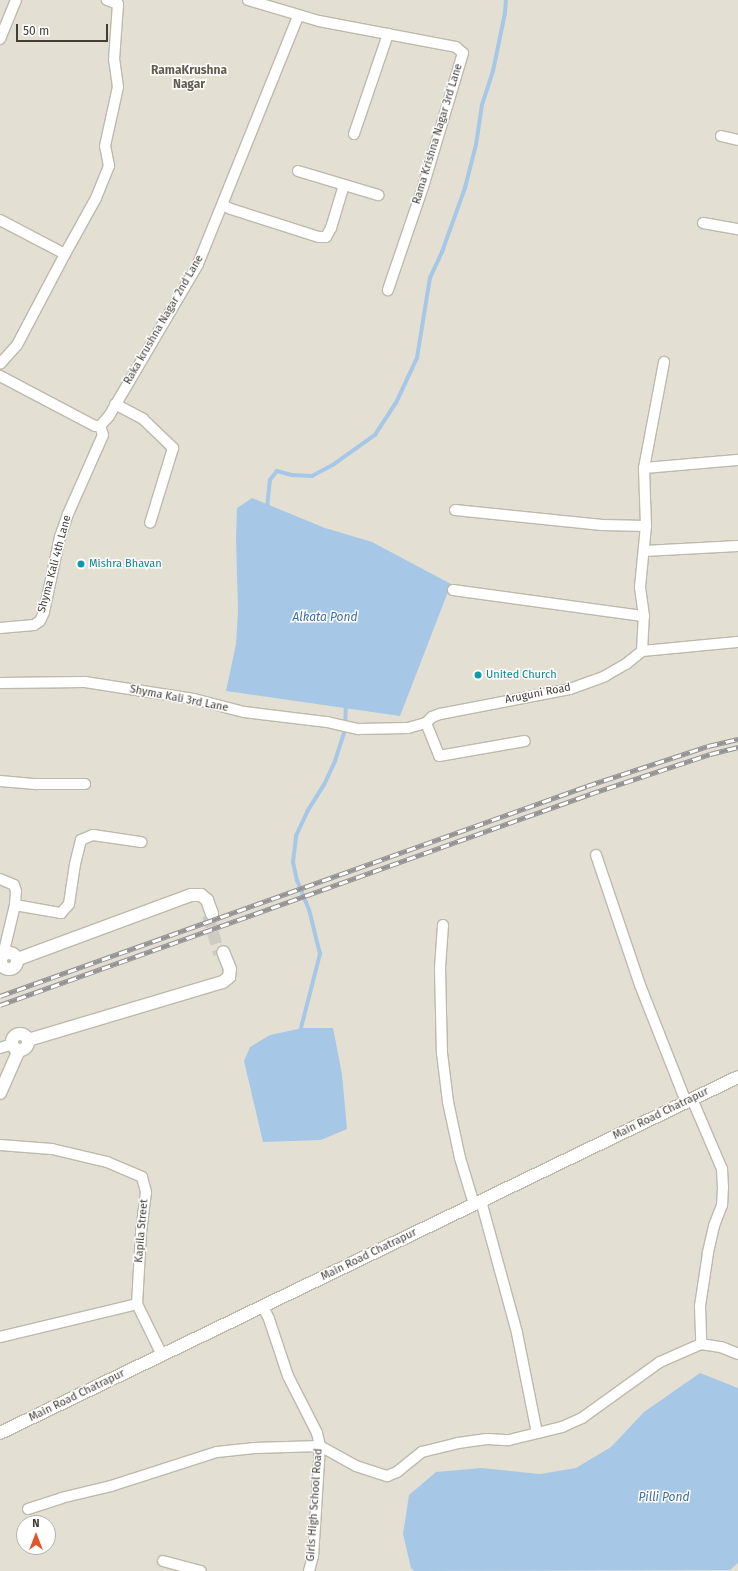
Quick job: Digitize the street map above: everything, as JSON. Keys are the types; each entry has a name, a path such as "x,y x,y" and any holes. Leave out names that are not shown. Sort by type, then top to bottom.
{"street":[{"path":"0,39 16,0"},
{"path":"0,364 17,345 96,198 109,166 105,146 118,87 114,60 119,2 106,0"},
{"name":"Rama Krishna Nagar 3rd Lane","path":"248,0 298,16 456,47 463,53 423,187 388,290"},
{"name":"Raka krushna Nagar 2nd Lane","path":"100,426 115,404 198,264 298,16"},
{"path":"354,134 388,34"},
{"path":"721,136 738,140"},
{"path":"298,171 378,195"},
{"path":"223,205 319,238 326,237 331,228 344,185"},
{"path":"0,220 65,254"},
{"path":"703,223 738,229"},
{"path":"664,362 644,468 646,526 640,586 644,616 642,651 738,642"},
{"path":"0,376 95,426 100,426"},
{"path":"115,404 143,419 173,448 150,523"},
{"name":"Shyma Kali 4th Lane","path":"0,628 34,625 40,621 44,612 60,537 68,514 103,435 100,426"},
{"path":"644,468 738,460"},
{"path":"455,510 602,525 646,526"},
{"path":"644,551 738,546"},
{"path":"453,590 644,616"},
{"name":"Aruguni Road","path":"358,729 408,728 426,723 432,717 440,714 570,689 605,676 626,664 642,651"},
{"name":"Shyma Kali 3rd Lane","path":"0,683 84,682 194,699 244,712 327,722 358,729"},
{"path":"426,723 439,756 526,741"},
{"path":"0,781 36,784 85,784"},
{"path":"15,905 61,912 69,904 75,864 81,840 93,835 141,842"},
{"path":"596,855 640,985 689,1101 722,1169 722,1205 714,1226 708,1253 700,1306 700,1344"},
{"path":"0,879 14,885 16,891 15,905 2,954 1,961 5,968 10,968 17,962 191,895 201,895 207,900 210,914"},
{"path":"443,925 440,968 442,1053 448,1102 458,1151 478,1203 517,1333 537,1433"},
{"path":"0,1048 26,1047 27,1037 34,1031 221,977 224,974 224,968 221,953"},
{"path":"0,1092 16,1047"},
{"name":"Main Road Chatrapur","path":"0,1433 738,1077"},
{"name":"Kapila Street","path":"0,1145 52,1149 107,1162 142,1177 146,1192 141,1233 137,1304 162,1355"},
{"path":"0,1337 137,1304"},
{"name":"Girls High School Road","path":"263,1307 269,1319 288,1376 317,1432 320,1446 314,1541 309,1571"},
{"path":"28,1509 61,1498 110,1486 218,1452 255,1448 320,1446 356,1466 387,1476 397,1472 422,1452 458,1443 487,1439 509,1440 562,1427 582,1418 660,1362 700,1344 721,1347 738,1354"},
{"path":"162,1561 201,1571"}],"shaded area":[{"path":"0,0 738,0 738,1571 0,1571"}],"water":[{"name":"Alkata Pond","path":"252,498 325,528 372,542 451,584 400,716 226,691 236,644 238,612 236,538 237,508"},
{"path":"303,1028 333,1028 342,1074 347,1129 321,1140 263,1142 244,1061 250,1047 270,1035"},
{"name":"Pilli Pond","path":"700,1373 738,1388 738,1563 730,1570 414,1571 411,1568 403,1534 409,1495 436,1472 482,1468 540,1474 576,1468 611,1447 644,1412"}],"waterway":[{"path":"267,508 270,480 277,471 292,475 312,476 333,465 375,435 396,403 417,358 430,278 442,252 465,188 476,145 482,105 493,71 505,13 506,0"},
{"path":"300,1032 320,954 309,910 297,881 293,862 296,836 307,812 324,785 335,761 345,731 346,704"}],"tunnel":[{"path":"208,915 219,954"}],"railway":[{"path":"0,996 587,786 708,746 738,739"},
{"path":"0,1005 590,794 710,754 738,747"}],"place":[{"name":"Mishra Bhavan","path":"81,564"},
{"name":"United Church","path":"478,675"}],"district":[{"name":"RamaKrushna Nagar","path":"189,78"}]}
